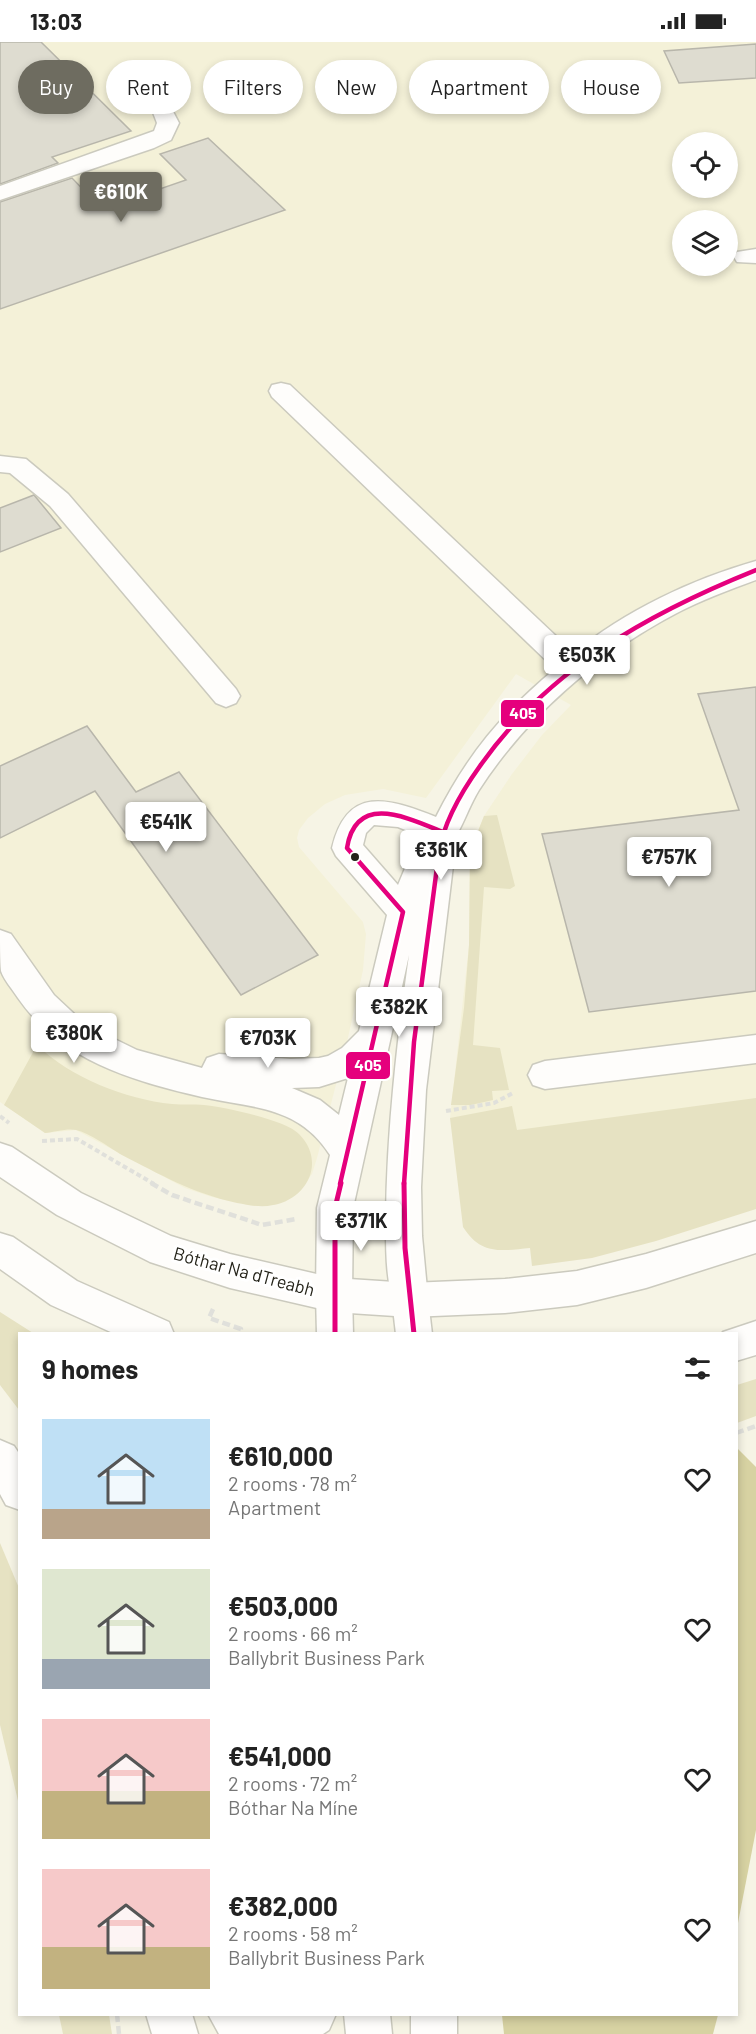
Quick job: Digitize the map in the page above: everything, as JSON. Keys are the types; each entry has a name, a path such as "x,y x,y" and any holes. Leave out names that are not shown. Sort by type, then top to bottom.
{"main road":[{"path":"0,193 146,143 163,135 168,123 164,114"},
{"path":"281,391 572,668"},
{"path":"0,464 17,465 59,500 226,696"},
{"path":"335,1332 334,1208 403,912 422,863 443,832 468,784 503,736 572,668 596,650 665,607 704,589 756,570"},
{"path":"403,912 347,848 348,831 355,820 372,812 390,814 443,832"},
{"path":"412,1317 404,1237 408,1108 414,1028 443,832"},
{"path":"0,943 47,1009 72,1034 136,1064 289,1101 306,1108 325,1122 347,1153"},
{"path":"136,1064 305,1073 331,1070 348,1062 372,1040"},
{"path":"545,1075 756,1049"},
{"name":"Bóthar Na dTreabh","path":"0,1158 69,1204 163,1250 230,1270 412,1317 505,1296 577,1288 646,1271 756,1236"},
{"path":"0,1250 64,1293 123,1326 148,1332"},
{"path":"738,1343 756,1338"},
{"path":"0,1459 18,1488"},
{"path":"170,2016 175,2034"},
{"path":"233,2016 248,2029 278,2031 304,2021 310,2016"},
{"path":"367,2016 369,2034"},
{"path":"434,2016 434,2034"}],"path":[{"path":"444,1111 469,1109 494,1103 545,1075"},
{"path":"213,1309 208,1318 241,1329 240,1332"},
{"path":"738,1432 756,1426"},
{"path":"117,2016 119,2034"}],"shaded area":[{"path":"0,42 756,42 756,1165 470,1157 450,1118 469,945 470,851 484,816 512,774 542,735 571,705 516,674 426,798 383,789 345,795 325,804 308,818 299,830 297,838 299,847 363,922 366,934 363,970 347,1042 312,1174 301,1189 289,1199 274,1205 254,1206 212,1197 185,1188 76,1130 45,1133 0,1102"},
{"path":"497,815 515,886 510,889 484,887 473,1045 500,1048 509,1090 492,1091 493,1100 471,1105 451,1105 464,1008 469,945 470,851 484,816"},
{"path":"37,1045 82,1077 118,1092 172,1104 204,1105 239,1111 269,1119 292,1129 307,1145 311,1156 312,1167 304,1187 296,1195 273,1205 246,1205 221,1199 177,1183 120,1154 99,1140 76,1130 45,1133 4,1105"},
{"path":"756,1098 756,1209 656,1241 592,1258 532,1266 530,1248 500,1250 484,1247 477,1243 463,1227 450,1118 512,1106 517,1130"},
{"path":"0,1312 31,1332 18,1332 18,1409 0,1385"},
{"path":"756,1379 756,1416 738,1423 738,1385"},
{"path":"738,1449 756,1467 756,1830 738,1923"},
{"path":"0,1543 18,1586 18,1801 0,1725"},
{"path":"59,2016 109,2016 112,2034 63,2034"},
{"path":"502,2016 718,2016 713,2034 504,2034"}],"building":[{"path":"0,42 41,42 59,60 18,60 18,114 94,114 94,94 106,106 106,114 114,114 131,131 52,157 58,163 0,184"},
{"path":"756,44 756,78 679,83 664,51"},
{"path":"208,138 285,210 0,309 0,202 72,178 102,209 186,180 160,154"},
{"path":"34,495 61,528 0,552 0,508"},
{"path":"756,687 756,991 589,1012 542,834 739,810 698,694"},
{"path":"87,726 136,792 179,772 318,955 241,995 95,791 0,838 0,766"}],"transit line":[{"name":"405","path":"414,1332 404,1236 406,1125 419,999 444,830 467,783 497,741 533,703 572,668 615,638 661,612 708,589 756,570"},
{"name":"405","path":"335,1332 335,1208 403,912 347,848 349,838 352,829 360,819 370,814 381,813 408,818 443,832"}]}
